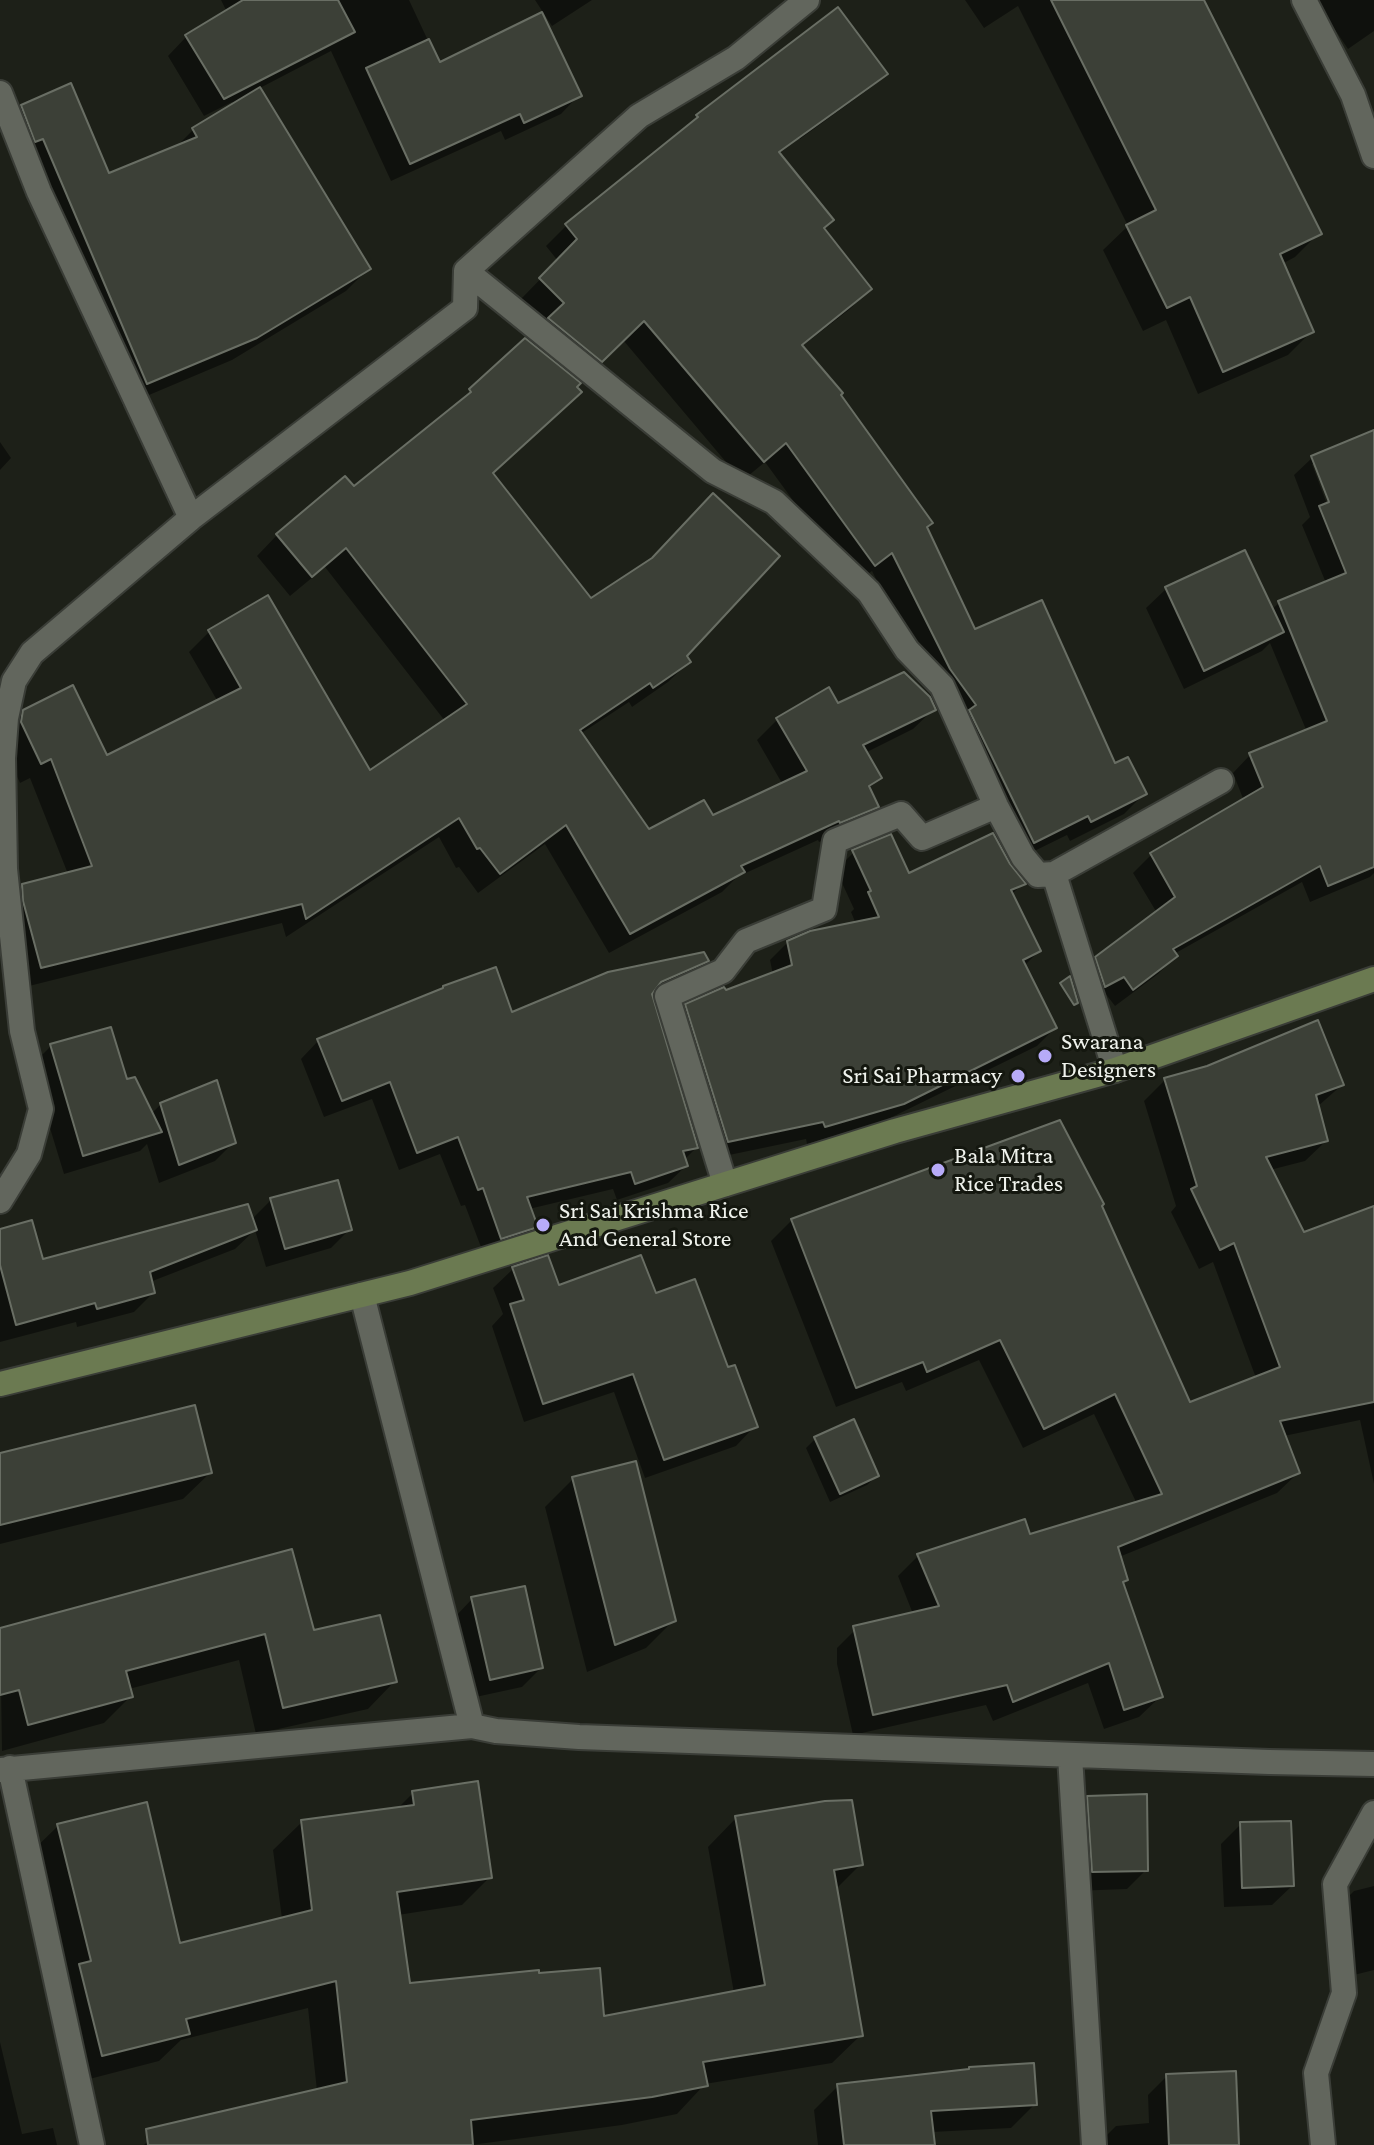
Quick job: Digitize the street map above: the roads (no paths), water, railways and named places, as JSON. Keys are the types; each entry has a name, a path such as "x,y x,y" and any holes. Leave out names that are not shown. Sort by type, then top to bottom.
{"main road":[{"path":"0,1384 410,1283 1004,1099 1115,1070 1374,979"}],"street":[{"path":"0,1201 29,1154 41,1109 22,1031 2,869 6,718 14,681 32,653 191,518 465,308 466,271 639,116 736,58 807,0"},
{"path":"1304,0 1363,90 1374,156"},
{"path":"0,93 39,192 191,518"},
{"path":"466,271 713,471 774,502 869,592 907,650 942,686 996,806 1038,875 1054,874 1221,781"},
{"path":"725,1184 667,996 723,971 746,941 824,909 835,841 901,814 922,838 996,806"},
{"path":"1054,874 1115,1070"},
{"path":"362,1295 472,1726"},
{"path":"92,2145 5,1769 472,1726 496,1731 579,1737 1374,1764"},
{"path":"1070,1756 1094,2145"},
{"path":"1323,2145 1316,2073 1344,1993 1335,1884 1374,1813"}],"place":[{"name":"Swarana Designers","path":"1045,1056"},
{"name":"Sri Sai Pharmacy","path":"1018,1076"},
{"name":"Bala Mitra Rice Trades","path":"938,1170"},
{"name":"Sri Sai Krishma Rice And General Store","path":"543,1225"}]}
